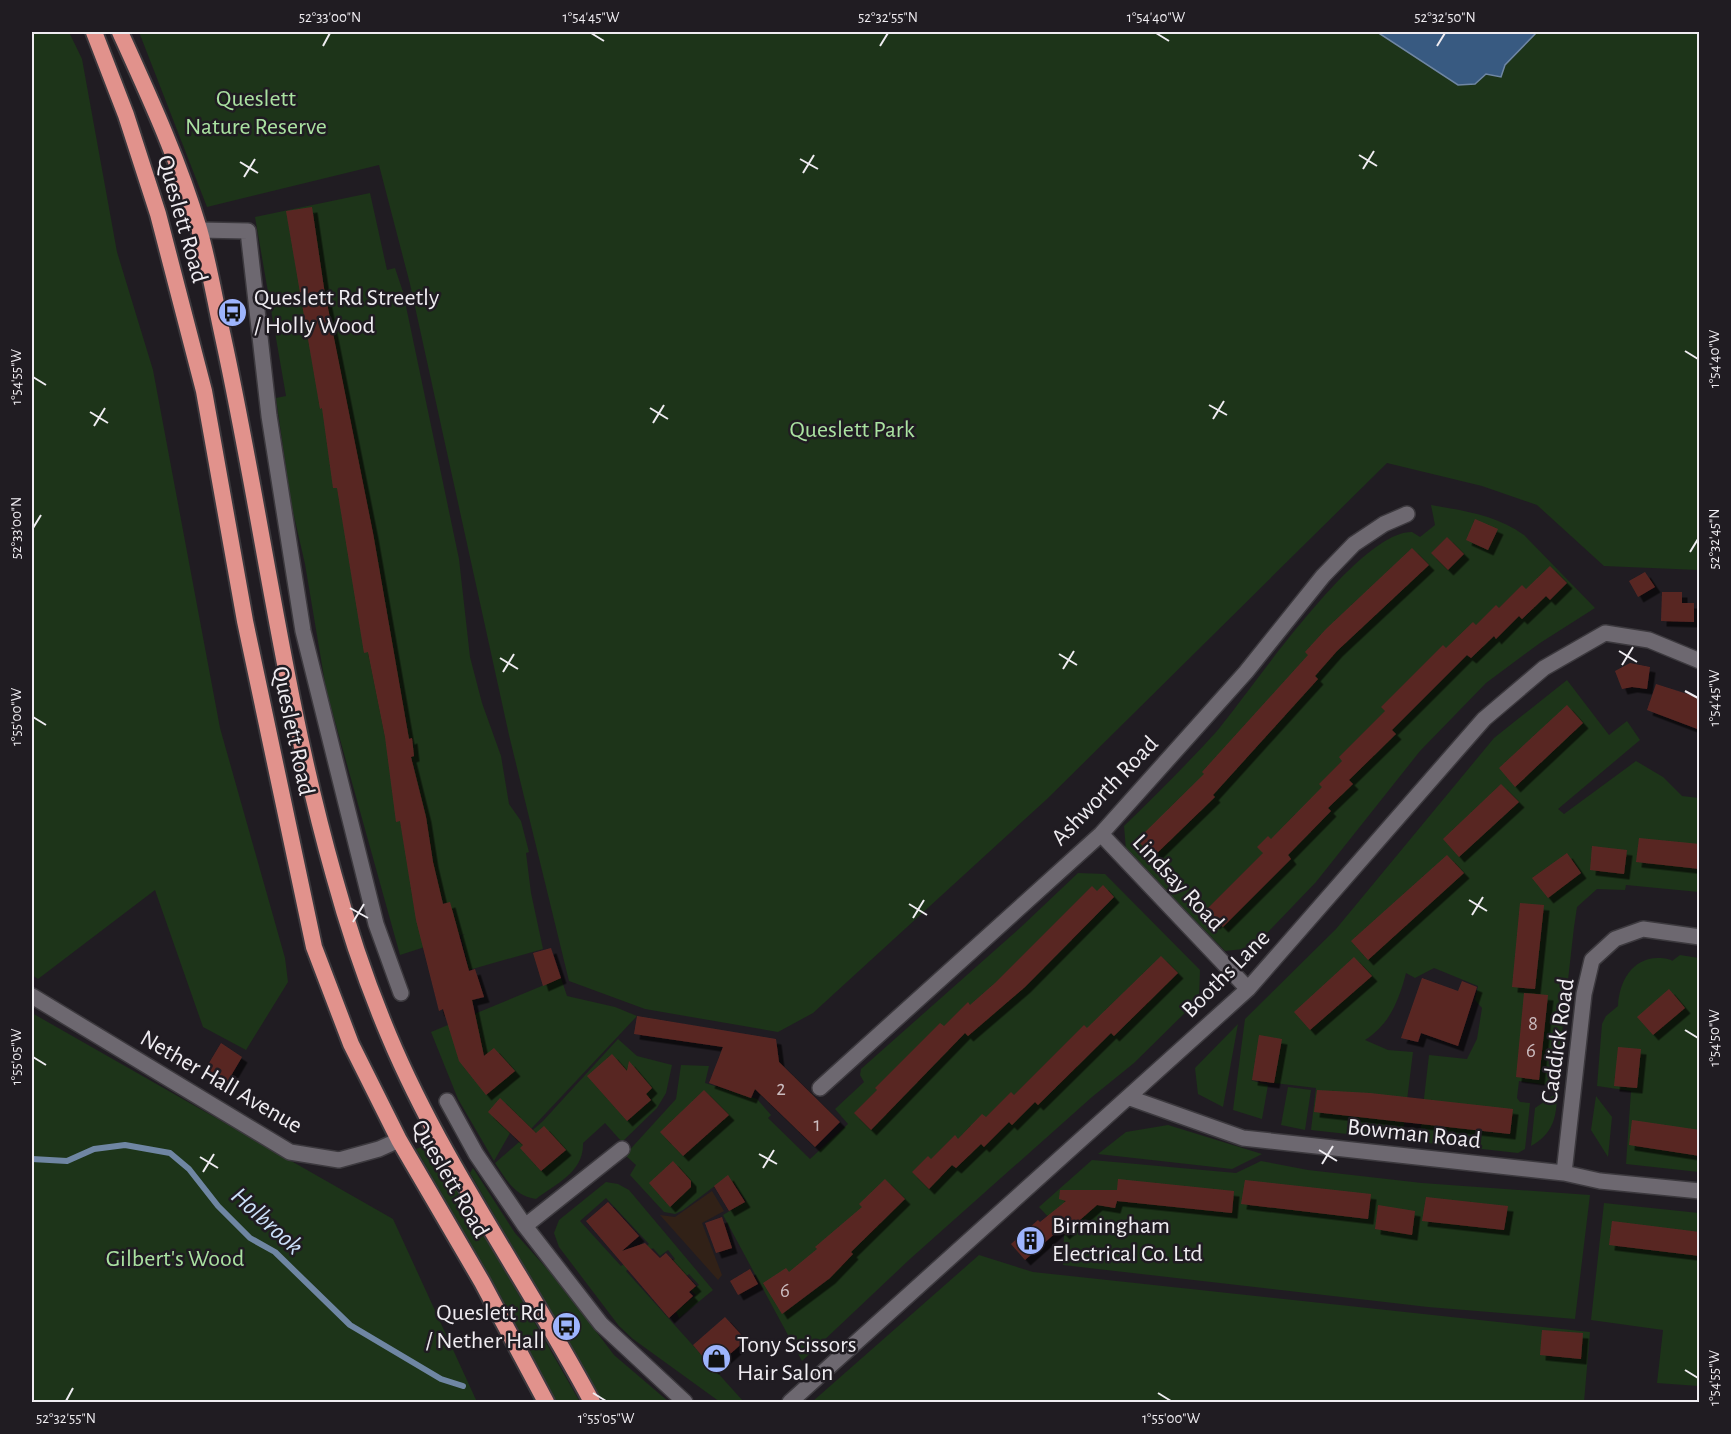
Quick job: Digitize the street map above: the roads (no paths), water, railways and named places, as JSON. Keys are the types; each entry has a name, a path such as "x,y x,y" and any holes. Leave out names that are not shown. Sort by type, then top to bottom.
{"highway":[{"name":"Queslett Road","path":"93,32 126,115 158,214 204,391 245,621 314,947 351,1044 399,1140 482,1282 546,1402"},
{"name":"Queslett Road","path":"120,32 164,129 199,230 237,403 312,787 333,874 360,960 390,1039 432,1122 475,1201 555,1333 592,1402"}],"street":[{"name":"Queslett Road","path":"199,230 248,231 269,416 303,631 376,924 401,993"},
{"name":"Ashworth Road","path":"820,1088 1101,834 1246,672 1323,576 1354,544 1384,524 1407,514"},
{"name":"Booths Lane","path":"790,1402 1130,1098 1248,989 1484,719 1544,668 1605,633 1649,640 1700,661"},
{"name":"Lindsay Road","path":"1101,834 1248,989"},
{"name":"Caddick Road","path":"1563,1173 1584,994 1592,960 1615,939 1644,929 1700,937"},
{"name":"Nether Hall Avenue","path":"32,996 290,1152 339,1160 379,1149 399,1140"},
{"name":"Bowman Road","path":"1130,1098 1243,1138 1563,1173 1600,1181 1700,1191"},
{"name":"Queslett Road","path":"447,1101 476,1154 525,1226 601,1324 685,1402"},
{"path":"525,1226 622,1149"}],"water":[{"path":"1377,32 1537,32 1505,65 1501,77 1486,74 1475,84 1458,85"}],"waterway":[{"name":"Holbrook","path":"32,1159 67,1161 94,1149 125,1145 170,1153 189,1169 218,1206 250,1238 275,1252 350,1325 441,1379 463,1386"}],"place":[{"name":"Queslett Rd Streetly / Holly Wood","path":"233,312"},
{"name":"Birmingham Electrical Co. Ltd","path":"1031,1240"},
{"name":"Queslett Rd / Nether Hall","path":"566,1327"},
{"name":"Tony Scissors Hair Salon","path":"716,1359"}],"park label":[{"name":"Queslett Nature Reserve","path":"256,113"},
{"name":"Queslett Park","path":"852,430"},
{"name":"Gilbert's Wood","path":"175,1259"}]}
